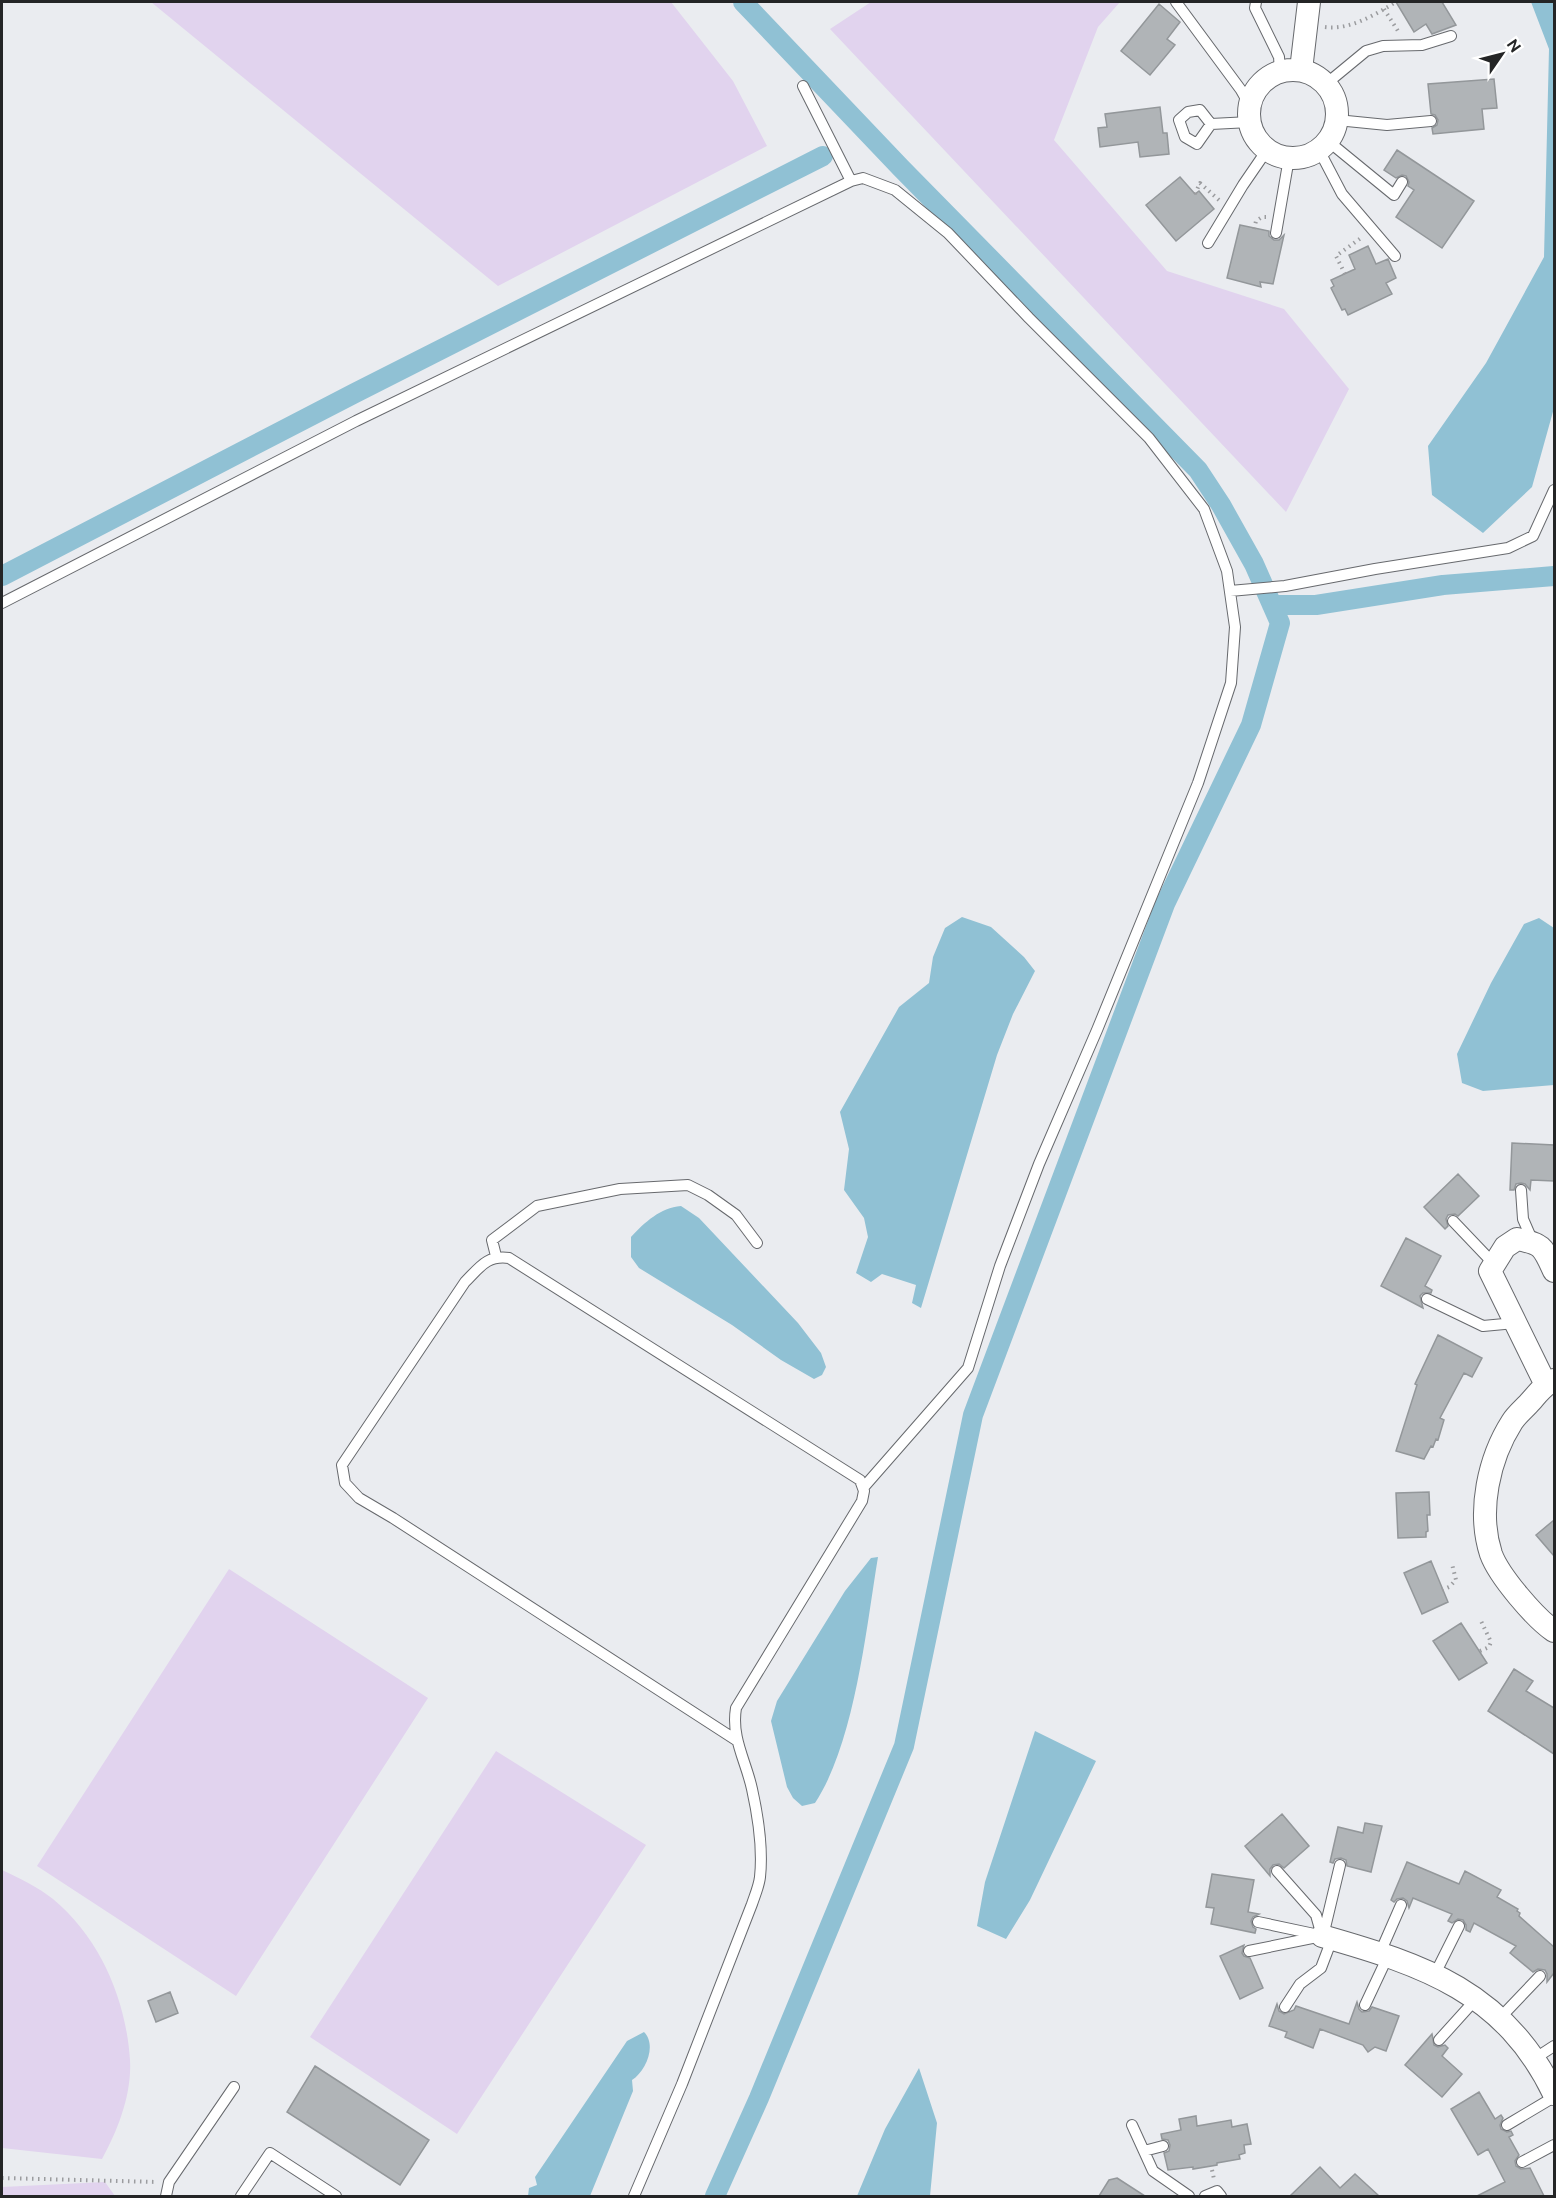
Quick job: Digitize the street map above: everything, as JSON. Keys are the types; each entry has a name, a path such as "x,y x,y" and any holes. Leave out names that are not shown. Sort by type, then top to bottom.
{"street":[{"path":"1290,70 1306,25 1309,2"},
{"path":"1290,70 1315,74 1334,96 1338,110 1334,131 1323,146 1309,156 1289,158 1267,150 1259,142 1250,114 1253,94 1260,84 1290,70"},
{"path":"1547,1255 1516,1239 1505,1247 1490,1271 1515,1323 1550,1382 1514,1419 1499,1445 1488,1483 1486,1524 1492,1555 1513,1590 1554,1631"},
{"path":"1327,1938 1384,1954 1434,1974 1476,1999 1500,2018 1534,2059 1554,2096"}],"lane":[{"path":"1176,2 1241,90 1250,114 1211,124"},
{"path":"1256,2 1255,8 1279,57 1290,70"},
{"path":"1326,84 1366,51 1383,46 1422,45 1451,36"},
{"path":"802,87 851,181"},
{"path":"1337,120 1387,125 1431,121"},
{"path":"1323,146 1394,195 1402,182"},
{"path":"1323,146 1342,194 1395,256"},
{"path":"1208,243 1267,150"},
{"path":"1276,233 1289,158"},
{"path":"2,603 356,422 851,181 863,178 895,190 948,233 1149,438 1204,509 1227,571 1235,627 1231,683 1180,826 1035,1174 1000,1266 968,1368 863,1488"},
{"path":"1231,591 1285,586 1508,548 1533,536 1554,490"},
{"path":"496,1256 492,1240 537,1206 620,1189 688,1185 708,1195 736,1215 757,1243"},
{"path":"1521,1190 1523,1218 1547,1255"},
{"path":"1453,1221 1494,1264"},
{"path":"634,2196 682,2084 760,1878 759,1829 752,1788 736,1740 734,1721 736,1708 862,1501 863,1488 860,1480 519,1264 509,1258 496,1256 483,1263 465,1282 348,1456 342,1466 345,1483 359,1498 736,1740"},
{"path":"1427,1299 1483,1326 1515,1323"},
{"path":"1285,2007 1300,1984 1322,1968 1340,1865"},
{"path":"1277,1871 1316,1915 1327,1938"},
{"path":"1365,2005 1401,1905"},
{"path":"1258,1922 1327,1938"},
{"path":"1434,1974 1459,1926"},
{"path":"1249,1951 1327,1938"},
{"path":"1500,2018 1540,1976"},
{"path":"1439,2040 1476,1999"},
{"path":"1534,2059 1554,2046"},
{"path":"166,2196 169,2182 234,2087"},
{"path":"1507,2125 1554,2096"},
{"path":"1132,2125 1153,2171 1189,2196"},
{"path":"1522,2162 1554,2145"},
{"path":"1144,2151 1163,2146"},
{"path":"241,2196 270,2153 336,2196"},
{"path":"1205,2196 1217,2191 1221,2196"}],"path":[{"path":"1306,25 1333,28 1364,20 1396,2"},
{"path":"1384,9 1408,46"},
{"path":"1195,194 1200,183 1229,208"},
{"path":"1345,274 1336,256 1344,248 1374,229"},
{"path":"1442,1590 1456,1580 1452,1564"},
{"path":"1480,1652 1490,1647 1491,1642 1481,1621"},
{"path":"2,2178 169,2182"}],"shaded area":[{"path":"151,2 671,2 733,81 767,146 498,286"},
{"path":"871,2 1120,2 1098,27 1054,140 1167,271 1284,309 1349,389 1286,512 830,29"},
{"path":"229,1569 428,1698 236,1996 37,1866"},
{"path":"496,1751 646,1845 457,2134 310,2037"},
{"path":"2,1870 41,1891 70,1915 97,1951 116,1993 127,2037 130,2060 129,2086 123,2111 102,2159 2,2148"},
{"path":"105,2182 115,2196 2,2196 2,2187"}],"water":[{"path":"1531,2 1554,2 1554,408 1532,487 1483,533 1432,495 1428,446 1486,363 1544,257 1549,49"},
{"path":"962,917 991,927 1024,957 1035,971 1013,1014 997,1055 921,1308 912,1303 916,1285 882,1274 871,1282 856,1273 868,1237 864,1218 844,1190 849,1149 840,1112 899,1007 929,983 933,957 945,928"},
{"path":"1539,918 1554,928 1554,1085 1483,1091 1462,1083 1457,1054 1491,983 1524,924"},
{"path":"681,1206 699,1218 798,1323 821,1353 826,1367 822,1375 814,1379 781,1360 732,1325 639,1268 631,1257 631,1237 647,1221 666,1210"},
{"path":"878,1557 857,1684 840,1749 829,1778 815,1803 802,1806 793,1798 787,1787 771,1721 777,1701 845,1591 871,1558"},
{"path":"1035,1731 1096,1761 1030,1900 1006,1939 977,1926 985,1882"},
{"path":"644,2032 650,2044 648,2058 642,2071 632,2080 633,2091 590,2196 528,2196 529,2188 537,2185 535,2177 627,2041"},
{"path":"919,2068 937,2123 930,2196 857,2196 885,2129"}],"building":[{"path":"1396,2 1442,2 1456,25 1432,34 1426,24 1414,32"},
{"path":"1159,4 1180,22 1167,39 1175,45 1150,75 1121,51"},
{"path":"1494,79 1497,108 1482,109 1484,129 1433,134 1432,128 1437,125 1438,120 1435,115 1431,114 1428,84"},
{"path":"1160,107 1163,133 1167,133 1169,154 1140,157 1138,142 1100,147 1098,128 1107,127 1105,114"},
{"path":"1397,150 1474,201 1442,248 1396,217 1414,190 1408,186 1406,176 1396,178 1384,170"},
{"path":"1180,177 1195,194 1199,191 1214,209 1176,241 1146,205"},
{"path":"1240,225 1269,231 1269,236 1274,240 1279,240 1284,235 1273,284 1260,282 1261,287 1227,278"},
{"path":"1368,246 1376,264 1388,259 1396,278 1386,283 1392,294 1348,315 1345,309 1342,310 1331,288 1334,286 1331,280 1355,269 1349,255"},
{"path":"1512,1143 1554,1145 1554,1181 1531,1180 1530,1190 1521,1183 1516,1184 1514,1190 1510,1190"},
{"path":"1458,1174 1479,1196 1458,1216 1448,1215 1446,1219 1448,1226 1445,1229 1424,1207"},
{"path":"1406,1238 1441,1256 1425,1286 1432,1290 1431,1293 1423,1293 1420,1296 1423,1308 1381,1286"},
{"path":"1438,1335 1482,1358 1472,1377 1464,1373 1440,1418 1444,1420 1438,1440 1436,1439 1424,1459 1396,1451 1417,1385 1415,1384"},
{"path":"1429,1492 1430,1515 1427,1515 1426,1537 1398,1538 1396,1493"},
{"path":"1554,1520 1554,1556 1536,1535"},
{"path":"1431,1561 1448,1602 1422,1614 1404,1573"},
{"path":"1461,1623 1487,1663 1459,1680 1433,1641"},
{"path":"1514,1669 1533,1681 1526,1691 1554,1708 1554,1754 1488,1711"},
{"path":"1282,1814 1309,1846 1284,1868 1279,1864 1273,1865 1270,1869 1270,1876 1245,1846"},
{"path":"1365,1823 1382,1826 1371,1872 1347,1866 1346,1860 1341,1858 1335,1859 1333,1863 1330,1862 1338,1827 1363,1833"},
{"path":"1407,1862 1459,1884 1465,1871 1501,1890 1497,1897 1518,1909 1519,1916 1554,1947 1554,1973 1547,1982 1545,1970 1538,1969 1533,1972 1510,1953 1516,1946 1474,1923 1470,1932 1466,1930 1463,1920 1458,1919 1452,1923 1448,1921 1452,1914 1413,1898 1409,1908 1407,1901 1403,1898 1394,1902 1391,1900"},
{"path":"1212,1874 1254,1880 1248,1912 1259,1914 1251,1921 1256,1929 1255,1933 1211,1924 1214,1908 1206,1907"},
{"path":"1244,1945 1242,1953 1250,1958 1263,1988 1240,1999 1220,1956"},
{"path":"170,1992 178,2013 156,2022 148,2001"},
{"path":"1357,2002 1362,2012 1369,2011 1372,2007 1399,2016 1386,2051 1375,2047 1368,2052 1363,2045 1320,2029 1313,2048 1285,2037 1287,2032 1269,2026 1277,2004 1279,2011 1284,2014 1294,2010 1296,2006 1349,2024"},
{"path":"1432,2034 1434,2045 1438,2047 1445,2045 1448,2048 1442,2056 1462,2074 1442,2097 1405,2065"},
{"path":"315,2066 429,2140 400,2185 287,2112"},
{"path":"1479,2092 1495,2119 1501,2115 1503,2118 1501,2129 1511,2131 1513,2135 1509,2137 1519,2155 1515,2161 1516,2166 1521,2169 1530,2168 1544,2196 1477,2196 1505,2182 1488,2149 1478,2155 1451,2109"},
{"path":"1196,2116 1197,2126 1231,2120 1232,2127 1247,2124 1251,2144 1244,2145 1245,2153 1239,2155 1240,2159 1193,2169 1193,2167 1168,2170 1164,2153 1169,2151 1170,2145 1168,2140 1162,2139 1161,2134 1181,2130 1179,2119"},
{"path":"1320,2167 1340,2188 1355,2174 1379,2196 1290,2196"},
{"path":"1117,2178 1145,2196 1099,2196 1109,2180"}],"waterway":[{"path":"715,2196 759,2098 904,1746 973,1415 1165,904 1251,725 1280,623 1254,564 1221,505 1198,470 901,168 743,2"},
{"path":"2,576 355,393 823,156"},
{"path":"1272,605 1316,605 1443,585 1554,576"}]}
